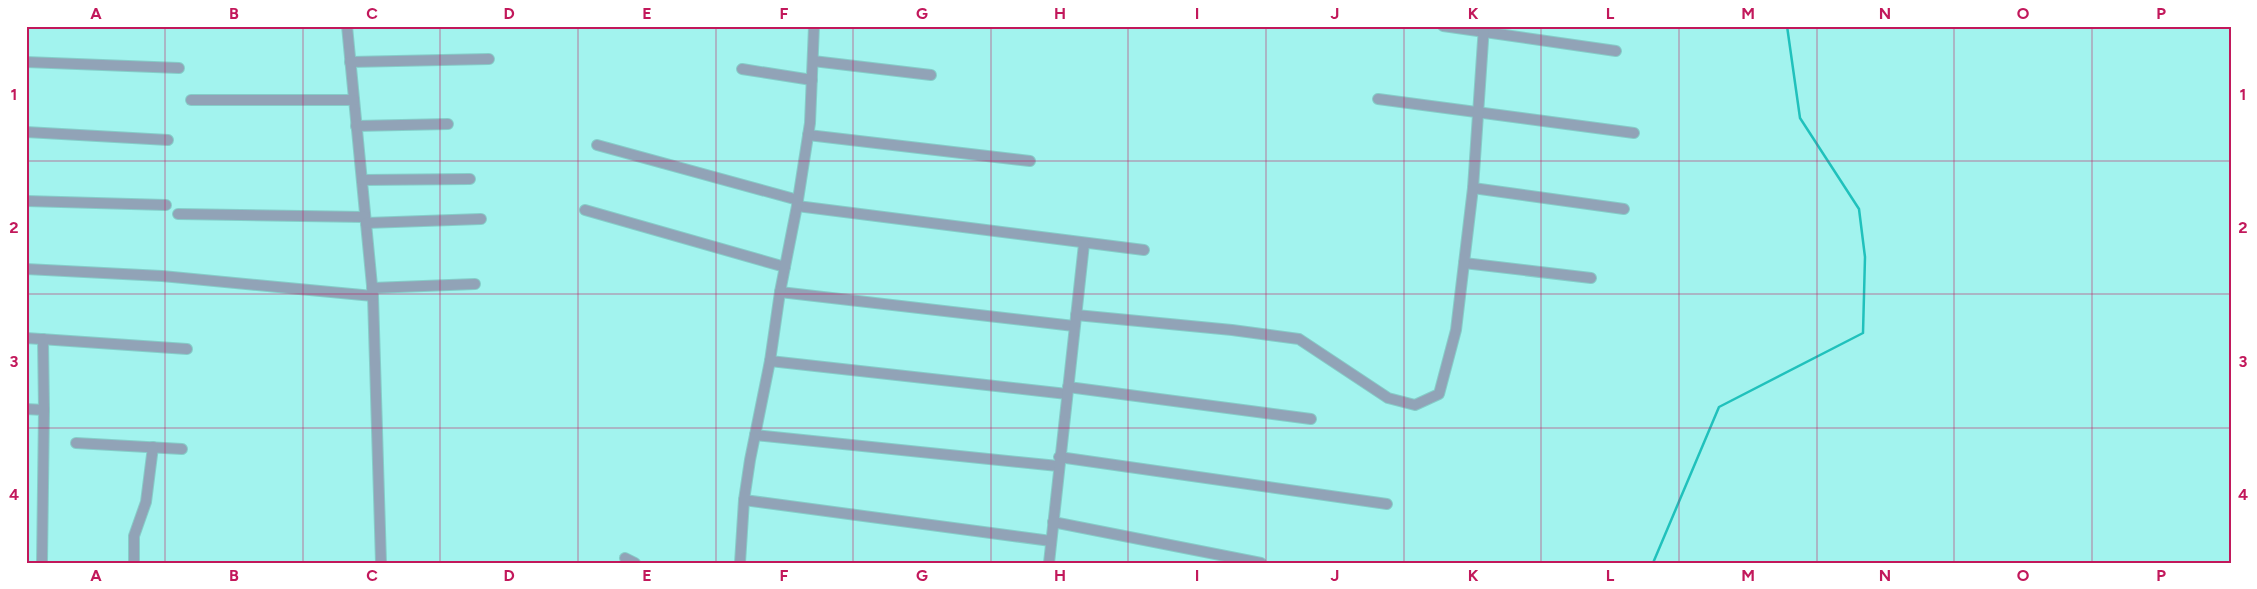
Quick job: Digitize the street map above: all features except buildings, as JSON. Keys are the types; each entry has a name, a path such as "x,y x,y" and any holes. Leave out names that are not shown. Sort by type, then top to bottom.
{"street":[{"path":"347,26 372,292 381,563"},
{"path":"740,563 744,500 770,361 780,292 798,203 808,135 814,26"},
{"path":"1443,26 1484,29 1616,51"},
{"path":"1076,314 1299,339 1388,398 1414,405 1439,394 1456,330 1473,188 1484,29"},
{"path":"350,62 489,59"},
{"path":"26,62 178,68"},
{"path":"813,62 931,75"},
{"path":"742,69 812,80"},
{"path":"1378,98 1634,134"},
{"path":"191,100 354,100"},
{"path":"356,126 448,124"},
{"path":"26,132 168,140"},
{"path":"808,135 1030,161"},
{"path":"597,146 798,203 1084,244 1144,250"},
{"path":"362,180 470,179"},
{"path":"1473,188 1624,209"},
{"path":"26,200 166,205"},
{"path":"585,210 785,267"},
{"path":"178,214 366,220 481,219"},
{"path":"1049,563 1084,244"},
{"path":"1464,263 1591,278"},
{"path":"26,268 372,292 475,284"},
{"path":"780,292 1074,326"},
{"path":"26,338 187,349"},
{"path":"42,563 43,339"},
{"path":"770,361 1068,391 1311,419"},
{"path":"26,409 44,410"},
{"path":"755,435 1059,462 1387,504"},
{"path":"76,443 182,449"},
{"path":"134,563 134,536 146,502 153,447"},
{"path":"744,500 1051,541"},
{"path":"1053,522 1261,563"},
{"path":"625,558 636,563"}],"waterway":[{"path":"1653,563 1719,407 1863,333 1865,257 1859,209 1800,118 1787,26"}]}
